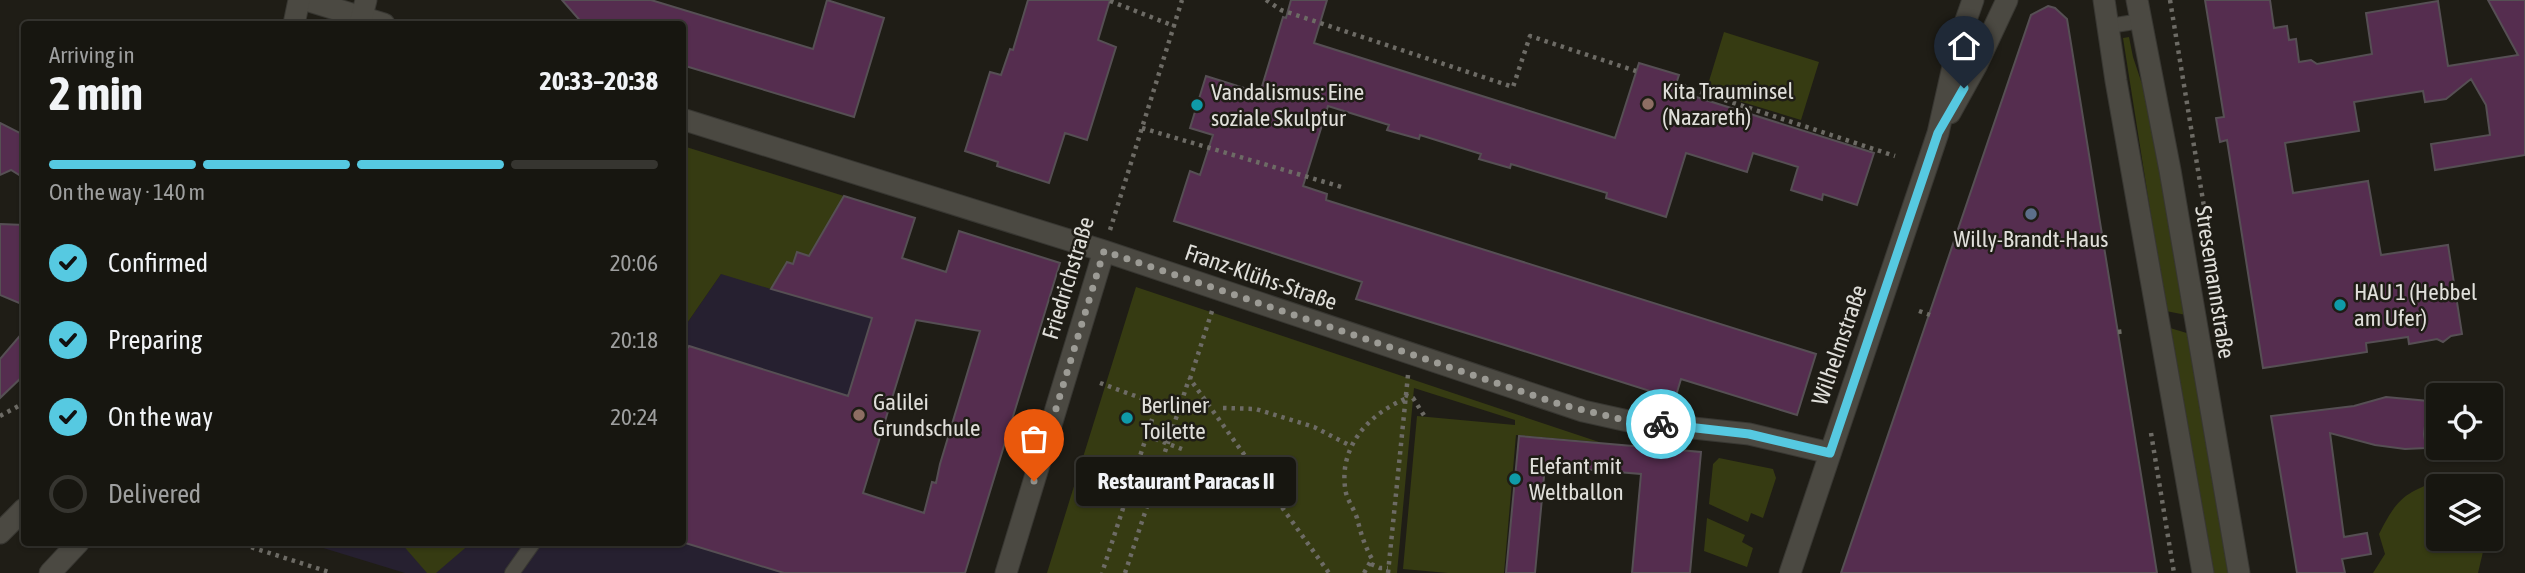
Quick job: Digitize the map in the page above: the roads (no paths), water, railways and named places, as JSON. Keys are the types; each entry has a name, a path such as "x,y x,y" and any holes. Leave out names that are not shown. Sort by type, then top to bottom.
{"main road":[{"path":"295,21 299,0"},
{"path":"306,0 363,14"},
{"name":"Wilhelmstraße","path":"1790,573 1938,133 1959,40 1973,0"},
{"name":"Wilhelmstraße","path":"1938,133 1976,66 2007,0"},
{"path":"2105,0 2116,80 2203,573"},
{"name":"Stresemannstraße","path":"2137,0 2170,170 2239,573"},
{"name":"Franz-Klühs-Straße","path":"686,120 1104,251 1583,411 1628,421 1749,434 1830,453"},
{"name":"Friedrichstraße","path":"1006,573 1104,251"},
{"path":"0,533 21,512"},
{"path":"50,573 75,546"}],"lane":[{"path":"2109,26 2141,21"},
{"path":"512,573 531,546"}],"place":[{"name":"Kita Trauminsel (Nazareth)","path":"1648,104"},
{"name":"Vandalismus: Eine soziale Skulptur","path":"1197,105"},
{"name":"Willy-Brandt-Haus","path":"2031,214"},
{"name":"HAU 1 (Hebbel am Ufer)","path":"2340,305"},
{"name":"Galilei Grundschule","path":"859,415"},
{"name":"Berliner Toilette","path":"1127,418"},
{"name":"Elefant mit Weltballon","path":"1515,479"},
{"name":"Restaurant Paracas II","path":"1034,481"}]}
